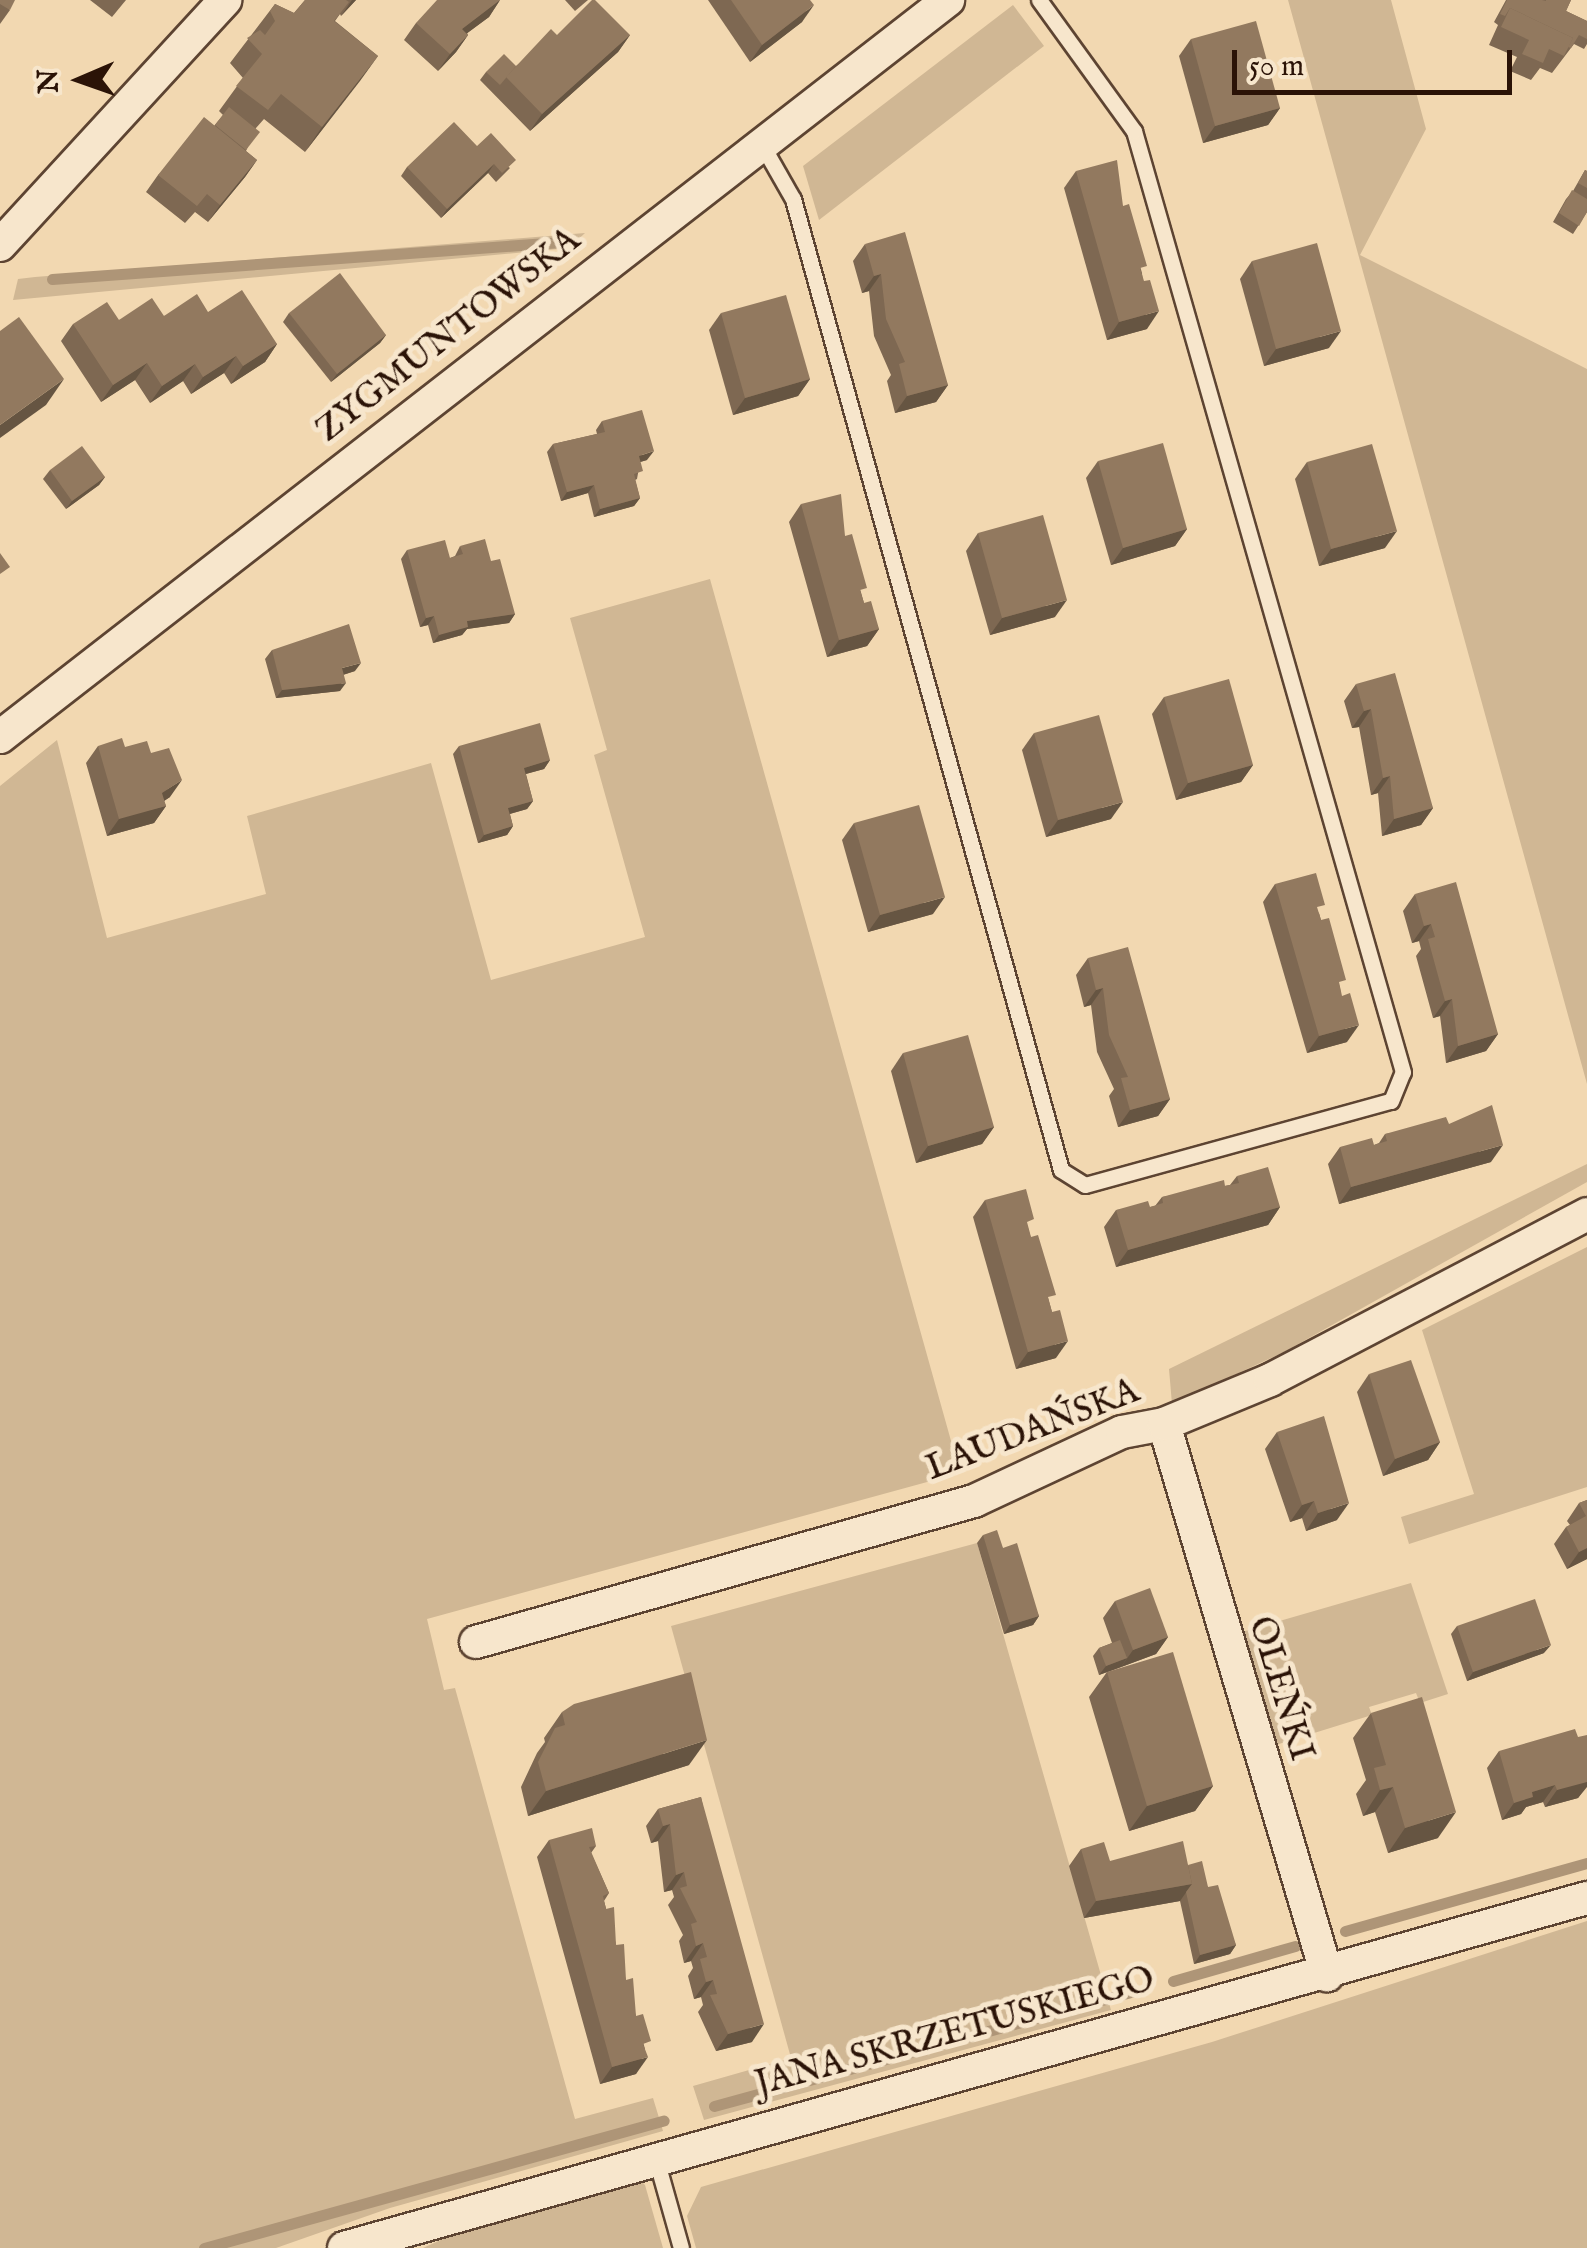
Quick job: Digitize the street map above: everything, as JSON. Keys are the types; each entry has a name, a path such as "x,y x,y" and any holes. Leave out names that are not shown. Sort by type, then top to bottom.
{"street":[{"path":"0,245 224,0"},
{"name":"ZYGMUNTOWSKA","path":"0,737 948,0"},
{"name":"LAUDAŃSKA","path":"476,1642 974,1501 1122,1432 1164,1424 1270,1380 1587,1214"},
{"name":"OLEŃKI","path":"1164,1424 1327,1975"},
{"name":"JANA SKRZETUSKIEGO","path":"344,2248 655,2156 1327,1975 1587,1898"}],"lane":[{"path":"761,143 793,199 1061,1170 1086,1185 1391,1101 1403,1072 1134,131 1039,0"},
{"path":"655,2156 681,2248"}],"shaded area":[{"path":"1288,0 1391,0 1426,129 1360,255 1587,369 1587,1084"},
{"path":"1013,5 1044,46 819,220 803,166"},
{"path":"585,233 569,248 13,300 18,279 35,277"},
{"path":"710,579 960,1473 427,1619 444,1690 455,1688 575,2119 653,2098 663,2131 390,2208 276,2248 0,2248 0,786 57,740 107,938 266,894 247,816 431,763 491,980 645,937 594,755 607,750 570,618"},
{"path":"1587,1164 1587,1182 1284,1352 1172,1404 1169,1369"},
{"path":"1587,1247 1587,1487 1409,1544 1401,1517 1474,1494 1422,1330"},
{"path":"977,1543 1111,2010 704,2120 693,2086 791,2058 671,1626"},
{"path":"1411,1583 1448,1694 1420,1703 1416,1693 1369,1707 1372,1715 1263,1749 1228,1636"},
{"path":"1587,1921 1587,2248 696,2248 687,2216 701,2187 1212,2042"},
{"path":"637,2177 645,2185 663,2248 423,2248 535,2197"}],"building":[{"path":"0,0 15,0 10,10"},
{"path":"305,0 349,2 334,21 378,56 322,127 281,94 268,110 236,86 262,54 247,38 260,30 265,35 275,21 270,11 275,4 294,13"},
{"path":"437,0 500,0 462,29 468,35 450,54 416,23"},
{"path":"592,0 630,35 542,114 506,77 551,29 557,35"},
{"path":"731,0 810,0 814,5 762,45"},
{"path":"1507,0 1571,0 1566,11 1587,21 1587,39 1579,35 1571,48 1568,47 1573,38 1510,8 1505,16 1500,14"},
{"path":"1510,8 1573,38 1564,56 1549,49 1543,63 1522,54 1529,40 1501,27"},
{"path":"1256,21 1280,108 1215,126 1191,39"},
{"path":"504,54 516,66 500,85 486,72"},
{"path":"229,107 260,132 246,150 215,125"},
{"path":"204,117 257,160 220,205 207,194 197,206 158,175"},
{"path":"454,122 477,146 491,133 516,160 502,173 494,164 447,209 407,167"},
{"path":"1117,160 1123,206 1129,204 1147,266 1140,268 1144,281 1150,280 1159,311 1119,322 1076,171"},
{"path":"1587,171 1587,188 1578,183"},
{"path":"1572,190 1587,199 1587,212 1579,226 1559,213"},
{"path":"905,232 948,385 907,396 899,364 905,362 886,319 881,274 874,276 865,244"},
{"path":"1317,243 1341,331 1276,349 1252,261"},
{"path":"340,273 386,335 337,374 289,313"},
{"path":"242,290 277,344 243,366 236,356 203,377 195,364 162,386 147,363 113,385 73,324 107,302 119,320 152,298 164,316 197,294 208,312"},
{"path":"786,295 810,379 745,398 721,313"},
{"path":"19,317 64,379 0,425 0,331"},
{"path":"642,410 654,451 639,456 643,471 634,474 640,498 600,509 594,485 567,492 553,444 605,432 602,421"},
{"path":"1163,443 1187,529 1123,548 1098,461"},
{"path":"1372,444 1397,531 1331,549 1307,462"},
{"path":"82,446 105,477 72,501 50,470"},
{"path":"841,494 845,536 852,534 867,588 860,590 864,603 871,601 879,629 839,640 801,504"},
{"path":"1043,515 1067,600 1002,618 978,533"},
{"path":"485,539 491,561 500,559 515,614 467,621 468,627 439,635 434,616 426,618 407,550 445,540 450,558 463,554 460,546"},
{"path":"0,553 10,567 0,574"},
{"path":"349,624 361,663 342,668 346,683 282,690 272,650"},
{"path":"1395,673 1433,808 1394,819 1390,776 1383,778 1371,709 1364,711 1356,684"},
{"path":"1229,679 1253,765 1188,783 1164,697"},
{"path":"1099,715 1123,802 1058,820 1034,733"},
{"path":"540,723 550,760 524,768 533,801 508,808 513,826 484,835 459,746"},
{"path":"122,738 125,747 147,741 151,753 169,748 182,780 162,793 166,806 119,819 98,746"},
{"path":"919,805 945,897 880,915 854,823"},
{"path":"1316,873 1325,905 1317,907 1321,920 1329,918 1346,980 1339,982 1342,996 1350,993 1359,1025 1319,1036 1275,884"},
{"path":"1456,882 1498,1034 1458,1046 1452,999 1445,1001 1428,939 1435,937 1431,924 1424,926 1415,894"},
{"path":"1128,947 1170,1099 1130,1110 1121,1078 1128,1077 1109,1035 1103,988 1096,990 1088,958"},
{"path":"968,1035 994,1127 928,1146 903,1053"},
{"path":"1492,1105 1503,1145 1351,1187 1340,1147 1372,1138 1374,1145 1387,1141 1385,1134 1446,1117 1449,1124"},
{"path":"1268,1167 1280,1207 1128,1250 1116,1210 1148,1201 1150,1207 1163,1203 1162,1197 1224,1180 1225,1186 1239,1183 1237,1176"},
{"path":"1026,1189 1034,1219 1027,1222 1031,1237 1038,1235 1056,1295 1048,1297 1052,1312 1060,1310 1068,1341 1028,1352 985,1200"},
{"path":"1411,1360 1440,1442 1395,1459 1369,1374"},
{"path":"1324,1416 1349,1503 1318,1513 1314,1501 1302,1505 1277,1432"},
{"path":"1587,1500 1587,1548 1579,1552 1566,1527 1586,1516 1579,1503"},
{"path":"997,1530 1003,1548 1017,1543 1039,1616 1010,1625 983,1535"},
{"path":"1150,1588 1168,1637 1133,1650 1115,1601"},
{"path":"1535,1599 1551,1645 1473,1672 1457,1626"},
{"path":"1120,1640 1127,1658 1106,1666 1099,1648"},
{"path":"1173,1652 1213,1786 1147,1806 1107,1672"},
{"path":"691,1672 707,1740 546,1791 538,1762 555,1728 565,1725 562,1712 574,1704"},
{"path":"1422,1697 1456,1812 1405,1828 1393,1787 1380,1790 1374,1768 1386,1765 1371,1713"},
{"path":"1575,1729 1578,1737 1587,1735 1587,1782 1557,1790 1555,1785 1514,1803 1499,1751"},
{"path":"701,1797 764,2024 728,2034 710,1995 717,1994 713,1980 706,1982 700,1959 707,1957 703,1943 696,1946 691,1924 697,1922 680,1888 687,1886 684,1872 676,1875 670,1824 663,1826 658,1809"},
{"path":"592,1828 596,1846 589,1847 609,1893 603,1896 606,1909 614,1907 616,1945 624,1944 626,1980 633,1978 636,2016 643,2014 651,2041 643,2044 648,2057 612,2067 549,1840"},
{"path":"1183,1841 1192,1884 1096,1901 1081,1849 1104,1842 1110,1861"},
{"path":"1202,1861 1208,1887 1218,1885 1236,1945 1200,1955 1186,1892 1192,1884 1188,1865"}],"waterway":[{"path":"52,279 561,242"},
{"path":"1345,1931 1587,1863"},
{"path":"1173,1981 1295,1946"},
{"path":"714,2106 1135,1991"},
{"path":"204,2248 664,2120"}]}
